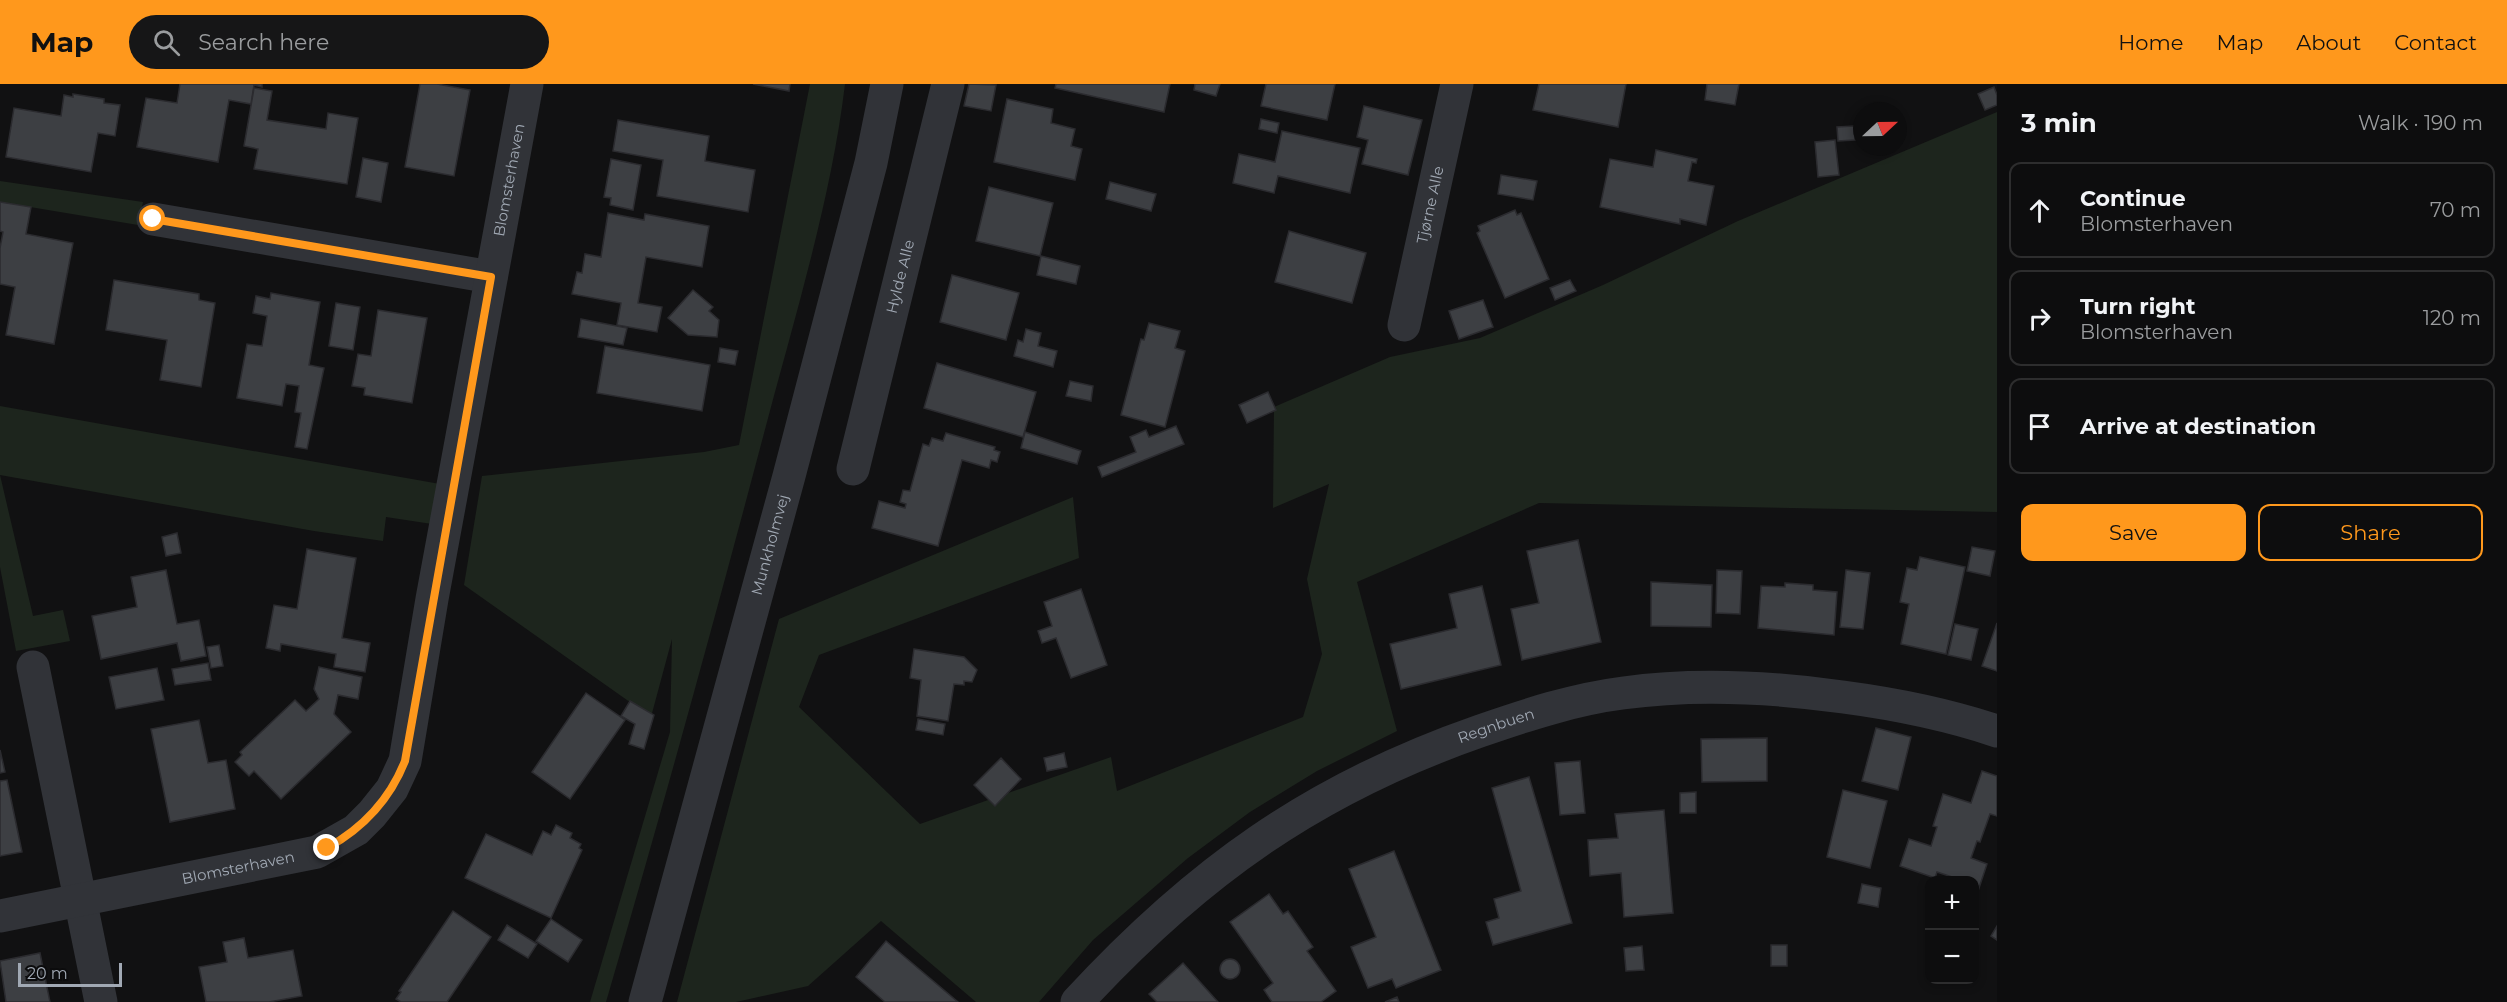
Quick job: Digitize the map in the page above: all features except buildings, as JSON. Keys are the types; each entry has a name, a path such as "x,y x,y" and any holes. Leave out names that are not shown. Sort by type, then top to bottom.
{"street":[{"name":"Blomsterhaven","path":"0,916 316,852 356,830 392,789 405,761 527,84"},
{"name":"Munkholmvej","path":"645,1002 804,418 871,163 887,84"},
{"name":"Hylde Alle","path":"854,469 948,84"},
{"name":"Tjørne Alle","path":"1404,325 1457,84"},
{"path":"153,219 491,277"},
{"path":"33,667 100,1002"},
{"name":"Regnbuen","path":"1077,1002 1108,968 1174,907 1209,876 1259,839 1312,806 1397,762 1503,723 1587,699 1622,693 1656,689 1739,687 1809,692 1889,703 1941,714 1997,731"}],"shaded area":[{"path":"810,84 845,84 839,128 821,217 706,649 606,1002 590,1002 670,732 672,639 651,717 464,585 482,476 704,452 739,445"},
{"path":"1997,112 1997,512 1539,503 1357,582 1397,731 1317,771 1250,812 1188,858 1093,940 1039,1002 976,1002 881,921 808,986 736,1002 677,1002 779,619 1073,497 1079,558 819,655 799,707 920,824 1111,757 1117,791 1303,717 1322,654 1307,579 1329,484 1273,508 1274,407 1390,357 1480,338 1603,285 1738,221 1892,156 1907,156 1907,150"},
{"path":"0,181 143,202 138,225 0,202"},
{"path":"0,406 440,484 432,524 386,517 383,541 314,531 0,475"},
{"path":"0,475 33,616 63,610 70,641 16,651 0,567"}],"route":[{"path":"153,219 491,277 405,761 392,789 372,814 356,830 327,848"}]}
